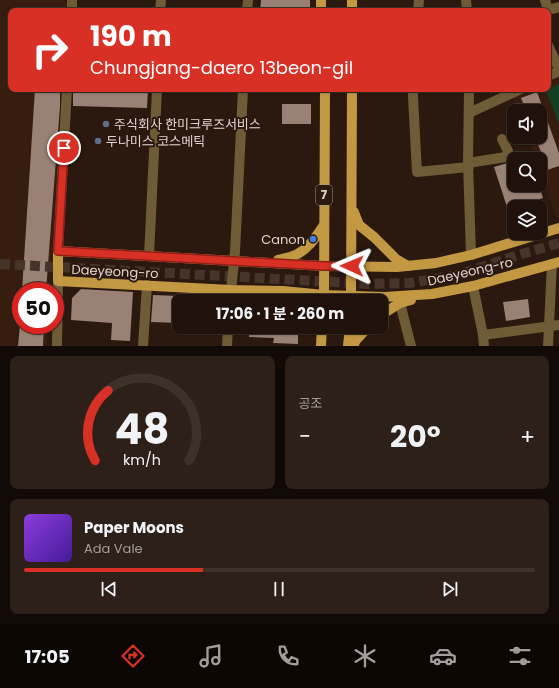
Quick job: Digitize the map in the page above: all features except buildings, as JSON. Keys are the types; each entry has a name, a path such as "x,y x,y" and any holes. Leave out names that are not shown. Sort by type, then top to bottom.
{"main road":[{"name":"7","path":"324,294 325,92"},
{"path":"352,92 352,294"},
{"path":"352,207 360,225 396,259 408,266"},
{"path":"270,262 295,255 308,246 317,237 324,225"},
{"name":"Daeyeong-ro","path":"301,294 283,291 147,286 58,280 58,251 324,266 408,266 436,263 471,256 559,228"},
{"name":"Daeyeong-ro","path":"388,297 432,294 473,286 556,263"},
{"path":"283,291 287,294"},
{"path":"388,311 400,303 432,294"},
{"path":"348,346 349,334"},
{"path":"353,346 362,334"}],"street":[{"path":"546,7 559,7"},
{"path":"551,52 559,70"},
{"path":"58,251 67,92"},
{"path":"149,256 156,92"},
{"path":"231,294 234,261 243,92"},
{"path":"414,92 417,172 468,165 506,157 508,151 502,139"},
{"path":"469,92 468,165 471,256"},
{"path":"469,113 514,92"},
{"path":"548,346 554,326 556,263"},
{"path":"57,346 58,280"},
{"path":"143,346 147,286"},
{"path":"473,286 484,346"},
{"path":"400,303 411,346"},
{"path":"483,334 554,326"},
{"path":"227,346 228,334"}],"shaded area":[{"path":"0,0 70,0 69,8 8,8 8,92 64,92 52,282 12,282 12,334 48,334 47,346 0,346"},
{"path":"559,73 559,217 556,218 547,192 547,152 533,152 531,144 547,144 547,104 516,104 513,96 521,92 551,92 551,77"}],"green space":[{"path":"559,84 559,124 547,92 551,92 551,88"}],"tunnel":[{"path":"0,264 369,284 409,283 458,275 559,243"}],"place":[{"name":"주식회사 한미크루즈서비스","path":"106,124"},
{"name":"두나미스 코스메틱","path":"98,141"},
{"name":"Canon","path":"313,239"}],"route":[{"path":"64,148 58,251 324,266 352,266"}]}
